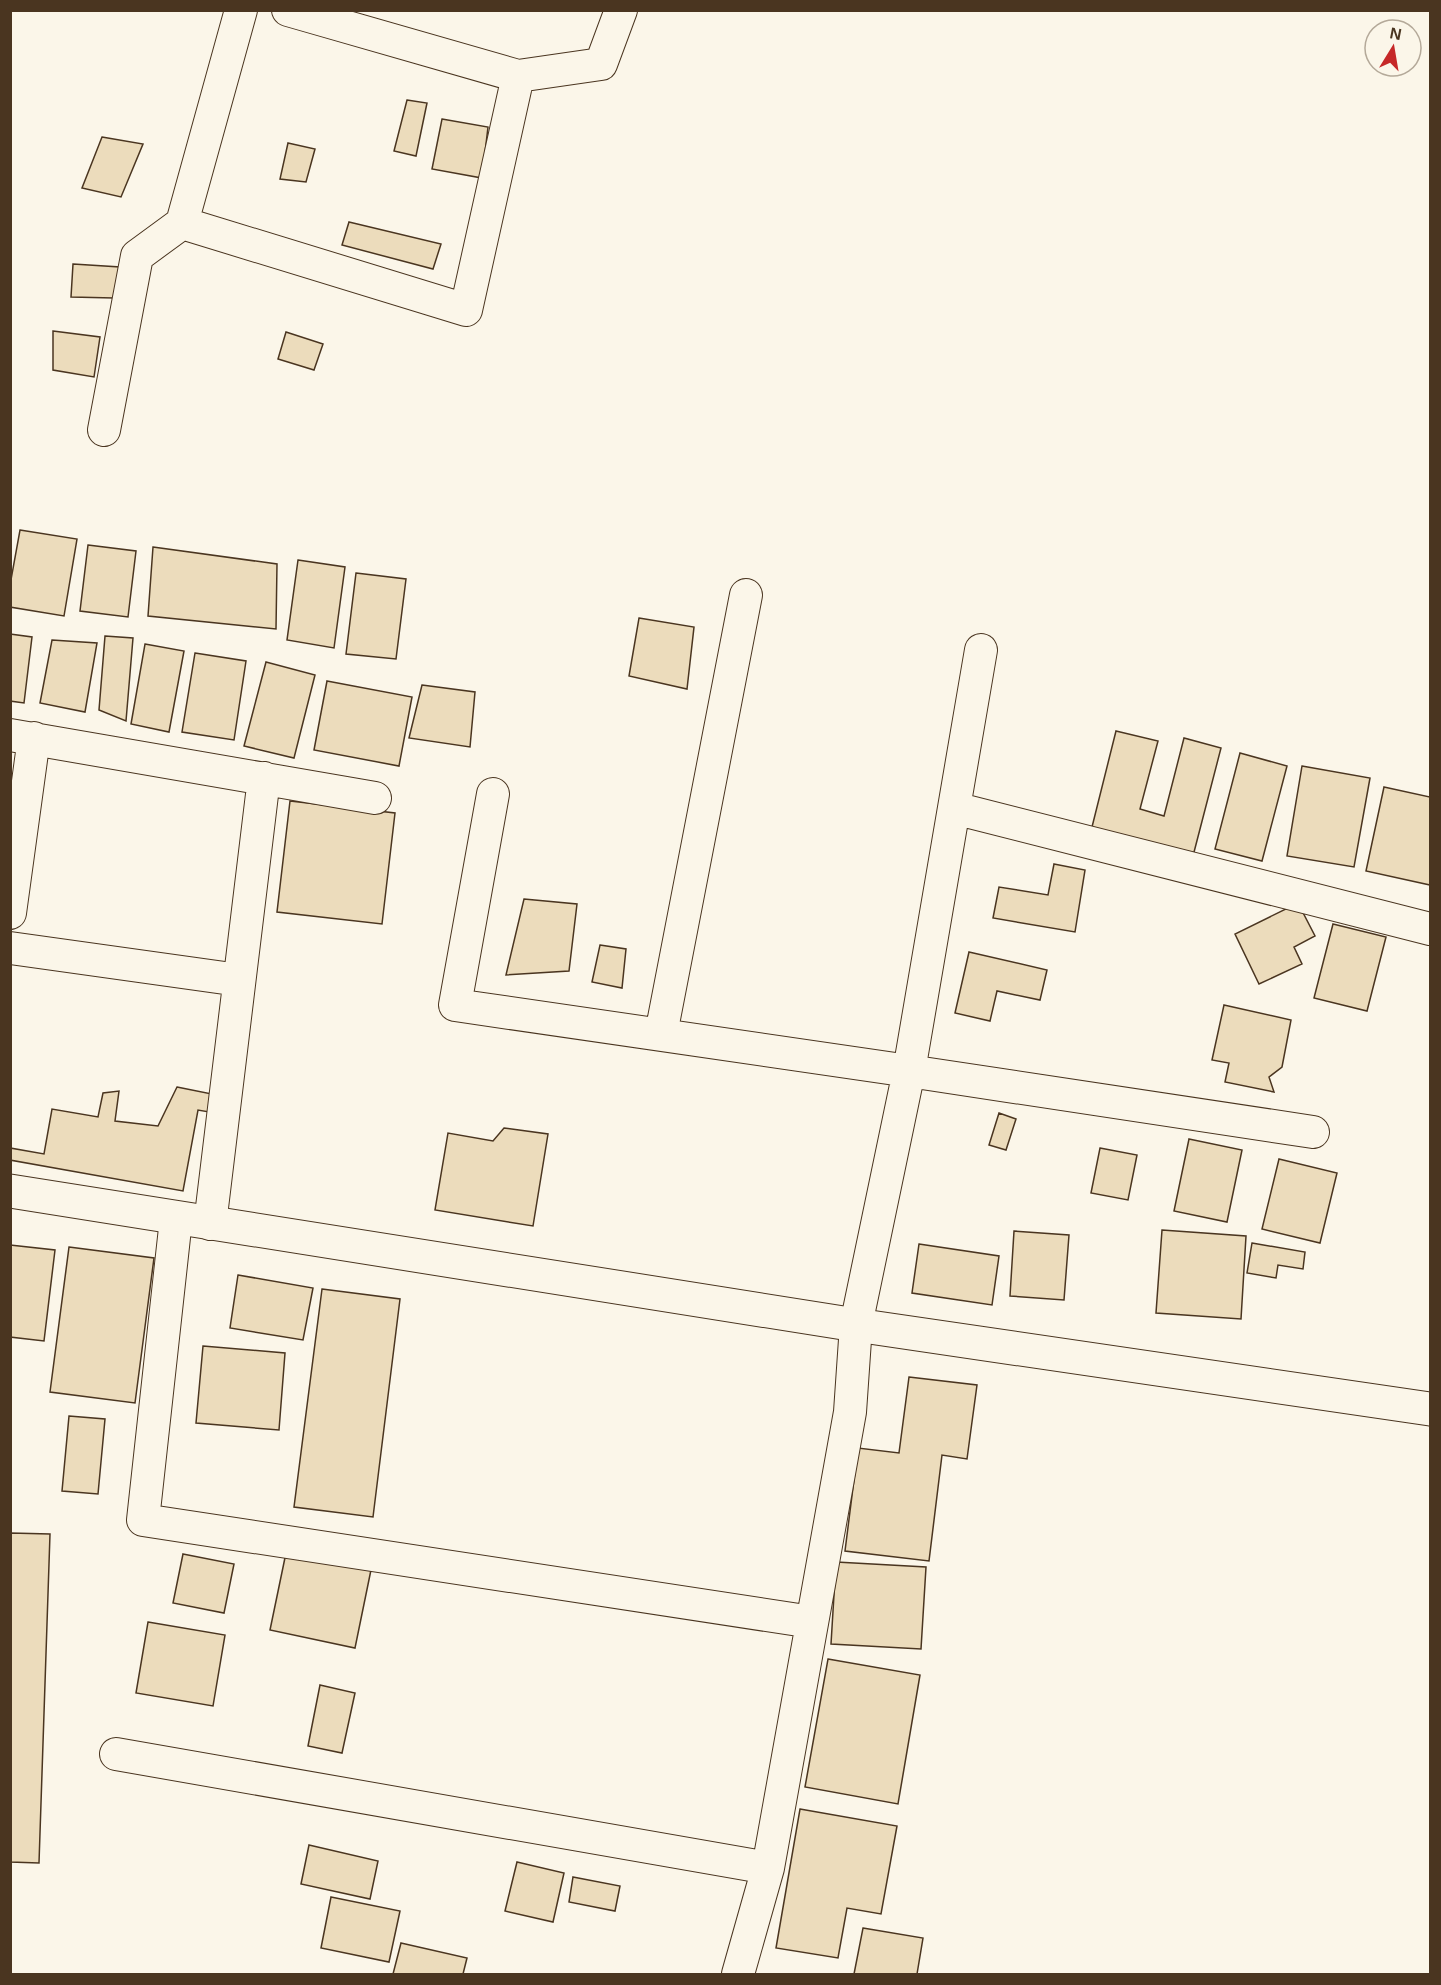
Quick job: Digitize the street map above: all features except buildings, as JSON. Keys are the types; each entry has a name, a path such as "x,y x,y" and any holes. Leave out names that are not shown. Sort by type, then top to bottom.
{"street":[{"path":"104,430 137,256 182,223 241,10"},
{"path":"288,10 332,17 518,76 602,64 621,10"},
{"path":"182,223 466,310 518,76"},
{"path":"661,1034 746,595"},
{"path":"738,1974 768,1868 850,1412 856,1325 909,1071 981,650"},
{"path":"10,914 22,736 375,798"},
{"path":"210,1224 264,778"},
{"path":"493,794 455,1005 1312,1132"},
{"path":"954,808 1431,929"},
{"path":"10,948 239,980"},
{"path":"10,1191 856,1325 1431,1409"},
{"path":"176,1219 143,1520 812,1622"},
{"path":"116,1754 768,1868"}]}
